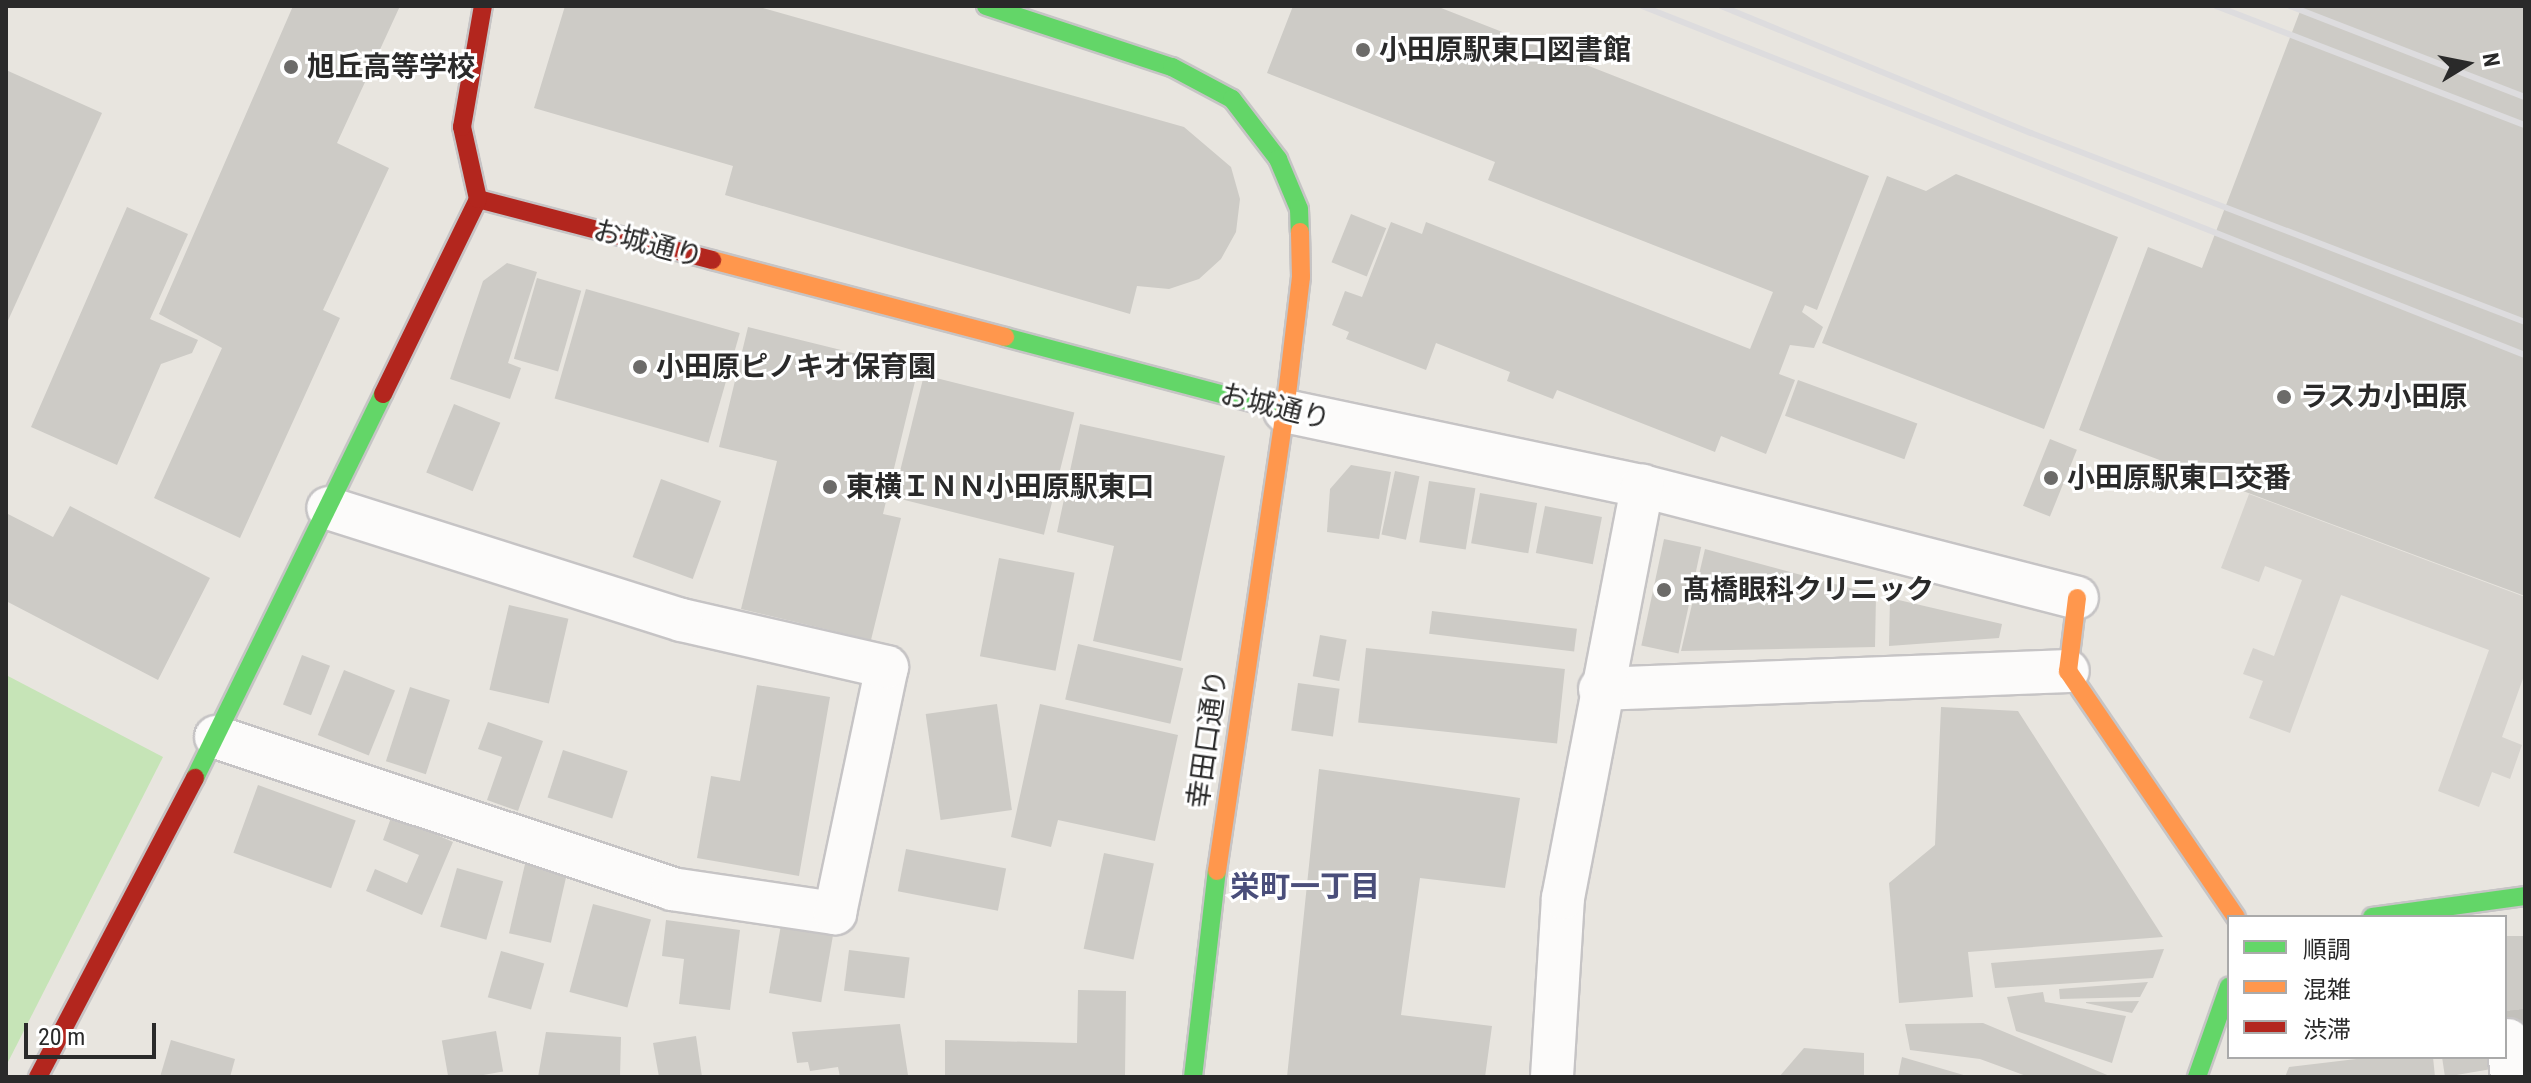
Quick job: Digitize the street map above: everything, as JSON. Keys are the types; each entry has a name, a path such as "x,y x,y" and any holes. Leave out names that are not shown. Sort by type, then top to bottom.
{"street":[{"path":"38,1077 216,737 478,199 462,127 483,6"},
{"name":"幸田口通り","path":"986,6 1172,67 1232,99 1278,159 1299,209 1300,236 1285,411 1196,1010 1193,1077"},
{"name":"お城通り","path":"478,199 1285,411 1642,486 2077,598"},
{"path":"1552,1077 1563,898 1600,689 1642,486"},
{"path":"216,737 672,889 835,913 887,667 681,620 328,508"},
{"path":"2077,598 2068,671 2235,915"},
{"path":"1600,689 2068,671"},
{"path":"2387,915 2525,896"},
{"path":"2197,1077 2227,992"}],"green space":[{"path":"6,675 163,757 6,1066"}],"shaded area":[{"path":"2249,494 2525,597 2525,673 2502,737 2522,745 2510,779 2492,772 2479,807 2438,791 2489,650 2341,595 2290,733 2249,718 2263,681 2243,674 2253,648 2274,656 2302,580 2265,566 2259,582 2221,568"}],"building":[{"path":"293,6 400,6 337,143 389,168 323,310 340,318 240,538 154,498 222,348 159,314"},
{"path":"565,6 756,6 1184,127 1231,167 1240,199 1236,232 1221,259 1199,279 1169,289 1137,286 1130,314 725,195 733,166 534,108"},
{"path":"1293,6 1436,6 1869,176 1817,310 1805,305 1802,312 1823,327 1814,348 1790,345 1779,374 1795,380 1766,454 1721,436 1715,452 1557,390 1553,399 1507,381 1510,372 1436,343 1426,370 1346,339 1349,332 1332,325 1345,291 1362,297 1391,222 1422,234 1426,222 1750,349 1773,292 1488,180 1495,162 1267,73"},
{"path":"2302,6 2525,6 2525,596 2079,430 2148,247 2202,268"},
{"path":"6,70 102,113 6,325"},
{"path":"1956,174 2118,237 2044,429 1822,343 1887,176 1926,191"},
{"path":"127,207 188,234 150,319 198,340 192,353 161,364 117,465 31,427"},
{"path":"1351,214 1386,228 1367,276 1332,262"},
{"path":"507,263 537,272 508,363 521,368 510,399 450,379 483,281"},
{"path":"537,278 581,291 558,371 514,359"},
{"path":"586,289 740,333 708,443 555,399"},
{"name":"東横ＩＮＮ小田原駅東口","path":"748,327 918,369 883,514 901,518 871,640 741,609 777,461 719,447"},
{"path":"924,375 1074,412 1044,535 894,497"},
{"path":"1798,380 1917,423 1904,459 1785,416"},
{"path":"454,404 500,423 473,491 426,473"},
{"path":"1080,424 1225,456 1181,661 1093,641 1114,546 1057,532"},
{"name":"小田原駅東口交番","path":"2050,439 2077,450 2050,517 2023,506"},
{"path":"1351,465 1391,472 1379,539 1327,532 1330,489"},
{"path":"1395,471 1419,476 1406,540 1381,535"},
{"path":"661,479 721,501 693,579 633,557"},
{"path":"1429,481 1475,488 1466,550 1419,542"},
{"path":"1480,493 1537,503 1528,553 1471,543"},
{"path":"70,506 210,578 158,680 6,601 6,513 53,537"},
{"path":"1545,506 1602,517 1593,564 1536,553"},
{"path":"1664,539 1701,547 1679,654 1641,646"},
{"path":"1705,549 1876,595 1875,647 1681,651"},
{"path":"999,558 1075,573 1056,671 980,656"},
{"path":"1890,598 2002,624 1999,638 1889,646"},
{"path":"509,605 568,619 549,703 489,690"},
{"path":"1432,611 1577,629 1574,652 1429,634"},
{"path":"1320,635 1347,640 1339,681 1313,676"},
{"path":"1078,644 1183,668 1170,724 1065,700"},
{"path":"1366,648 1565,669 1557,743 1358,723"},
{"path":"302,655 330,666 311,715 283,704"},
{"path":"344,670 395,691 369,756 318,735"},
{"path":"1298,683 1340,689 1333,736 1291,731"},
{"path":"757,685 830,697 799,876 697,858 711,776 740,781"},
{"path":"410,687 450,700 426,774 386,761"},
{"path":"997,704 1012,810 941,820 926,714"},
{"path":"1040,704 1178,735 1155,841 1058,820 1051,847 1011,837"},
{"path":"1941,707 2018,711 2163,937 1968,952 1973,997 1899,1003 1889,883 1935,845"},
{"path":"488,722 543,741 518,811 487,800 502,757 478,749"},
{"path":"563,750 628,771 612,819 548,798"},
{"path":"1319,769 1520,798 1505,888 1420,878 1401,1015 1492,1026 1485,1077 1287,1077"},
{"path":"258,785 356,821 331,888 233,853"},
{"path":"392,815 453,842 422,915 366,891 375,869 407,883 419,855 383,840"},
{"path":"906,849 1006,868 998,911 898,891"},
{"path":"1104,853 1154,864 1134,959 1084,949"},
{"path":"525,864 567,874 551,943 509,933"},
{"path":"457,868 503,881 486,940 440,927"},
{"path":"593,904 651,920 627,1007 569,992"},
{"path":"666,920 740,930 730,1010 679,1004 684,959 662,956"},
{"path":"781,925 833,934 821,1002 769,993"},
{"path":"2507,936 2525,936 2525,1024 2507,1024"},
{"path":"2164,949 2153,978 1995,988 1991,963"},
{"path":"849,950 910,957 905,998 844,991"},
{"path":"501,951 544,963 531,1010 488,997"},
{"path":"2148,982 2140,997 2060,999 2059,989"},
{"path":"1078,990 1126,991 1125,1077 945,1077 945,1040 1077,1043"},
{"path":"2043,992 2045,1002 2126,1016 2112,1063 2016,1031 2007,997"},
{"path":"2139,1001 2132,1013 2086,1003 2086,1002"},
{"path":"1983,1023 2112,1077 2029,1077 1980,1059 1910,1050 1905,1024"},
{"path":"900,1024 908,1075 840,1077 838,1067 810,1071 808,1062 797,1063 792,1032"},
{"path":"496,1031 503,1071 448,1077 442,1041"},
{"path":"546,1032 621,1037 620,1077 538,1077"},
{"path":"696,1036 702,1077 659,1077 653,1043"},
{"path":"171,1040 235,1059 230,1077 160,1077"},
{"path":"1804,1048 1864,1053 1864,1077 1779,1077"},
{"path":"1902,1057 1967,1076 1967,1077 1898,1077"},
{"path":"2356,1059 2433,1059 2435,1077 2285,1077 2289,1067"},
{"path":"2442,1059 2501,1059 2503,1067 2445,1077"}],"tunnel":[{"path":"2507,1030 2508,1040"}],"railway":[{"path":"1642,6 2525,355"},
{"path":"1721,6 2031,133 2525,322"},
{"path":"2216,6 2525,125"},
{"path":"2290,6 2525,97"}],"traffic: fast":[{"path":"986,6 1172,67 1232,99 1278,159 1299,209 1300,232"},
{"path":"1005,337 1285,411"},
{"path":"195,778 383,394"},
{"path":"1193,1077 1217,871"},
{"path":"2387,915 2525,896"},
{"path":"2197,1077 2227,992"}],"traffic: slow":[{"path":"1217,871 1285,411 1301,277 1300,232"},
{"path":"712,260 1005,337"},
{"path":"2077,598 2068,671 2235,915"}],"traffic: jam":[{"path":"383,394 478,199 462,127 483,6"},
{"path":"478,199 712,260"},
{"path":"38,1077 195,778"}],"place":[{"name":"小田原駅東口図書館","path":"1363,50"},
{"name":"旭丘高等学校","path":"291,67"},
{"name":"小田原ピノキオ保育園","path":"640,367"},
{"name":"ラスカ小田原","path":"2284,397"},
{"name":"小田原駅東口交番","path":"2051,478"},
{"name":"東横ＩＮＮ小田原駅東口","path":"830,487"},
{"name":"髙橋眼科クリニック","path":"1664,590"}],"district":[{"name":"栄町一丁目","path":"1305,887"}]}
